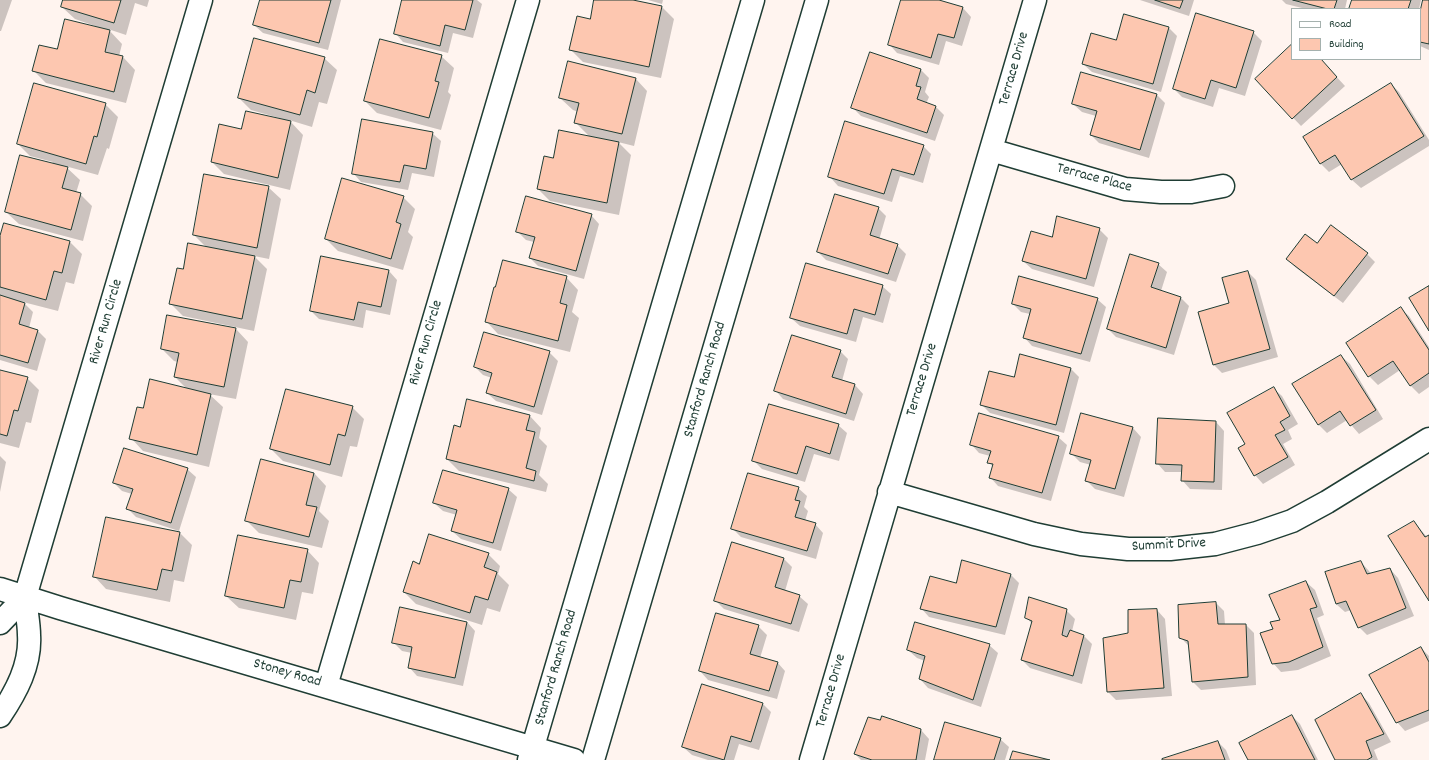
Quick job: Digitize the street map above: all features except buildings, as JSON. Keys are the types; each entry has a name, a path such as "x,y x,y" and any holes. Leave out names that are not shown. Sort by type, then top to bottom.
{"street":[{"name":"River Run Circle","path":"25,598 202,0"},
{"name":"River Run Circle","path":"326,686 528,0"},
{"name":"Stanford Ranch Road","path":"531,754 753,0"},
{"name":"Stanford Ranch Road","path":"593,760 817,0"},
{"name":"Terrace Drive","path":"811,760 1035,0"},
{"name":"Terrace Place","path":"991,150 1125,189 1161,192 1191,192 1224,186"},
{"name":"Summit Drive","path":"889,492 1034,534 1081,544 1128,549 1170,549 1215,544 1257,533 1292,521 1327,502 1429,439"},
{"name":"Stoney Road","path":"0,589 25,598 326,686 531,754 574,760"},
{"path":"0,623 25,598"},
{"path":"0,716 15,694 26,666 30,636 25,598"}]}
